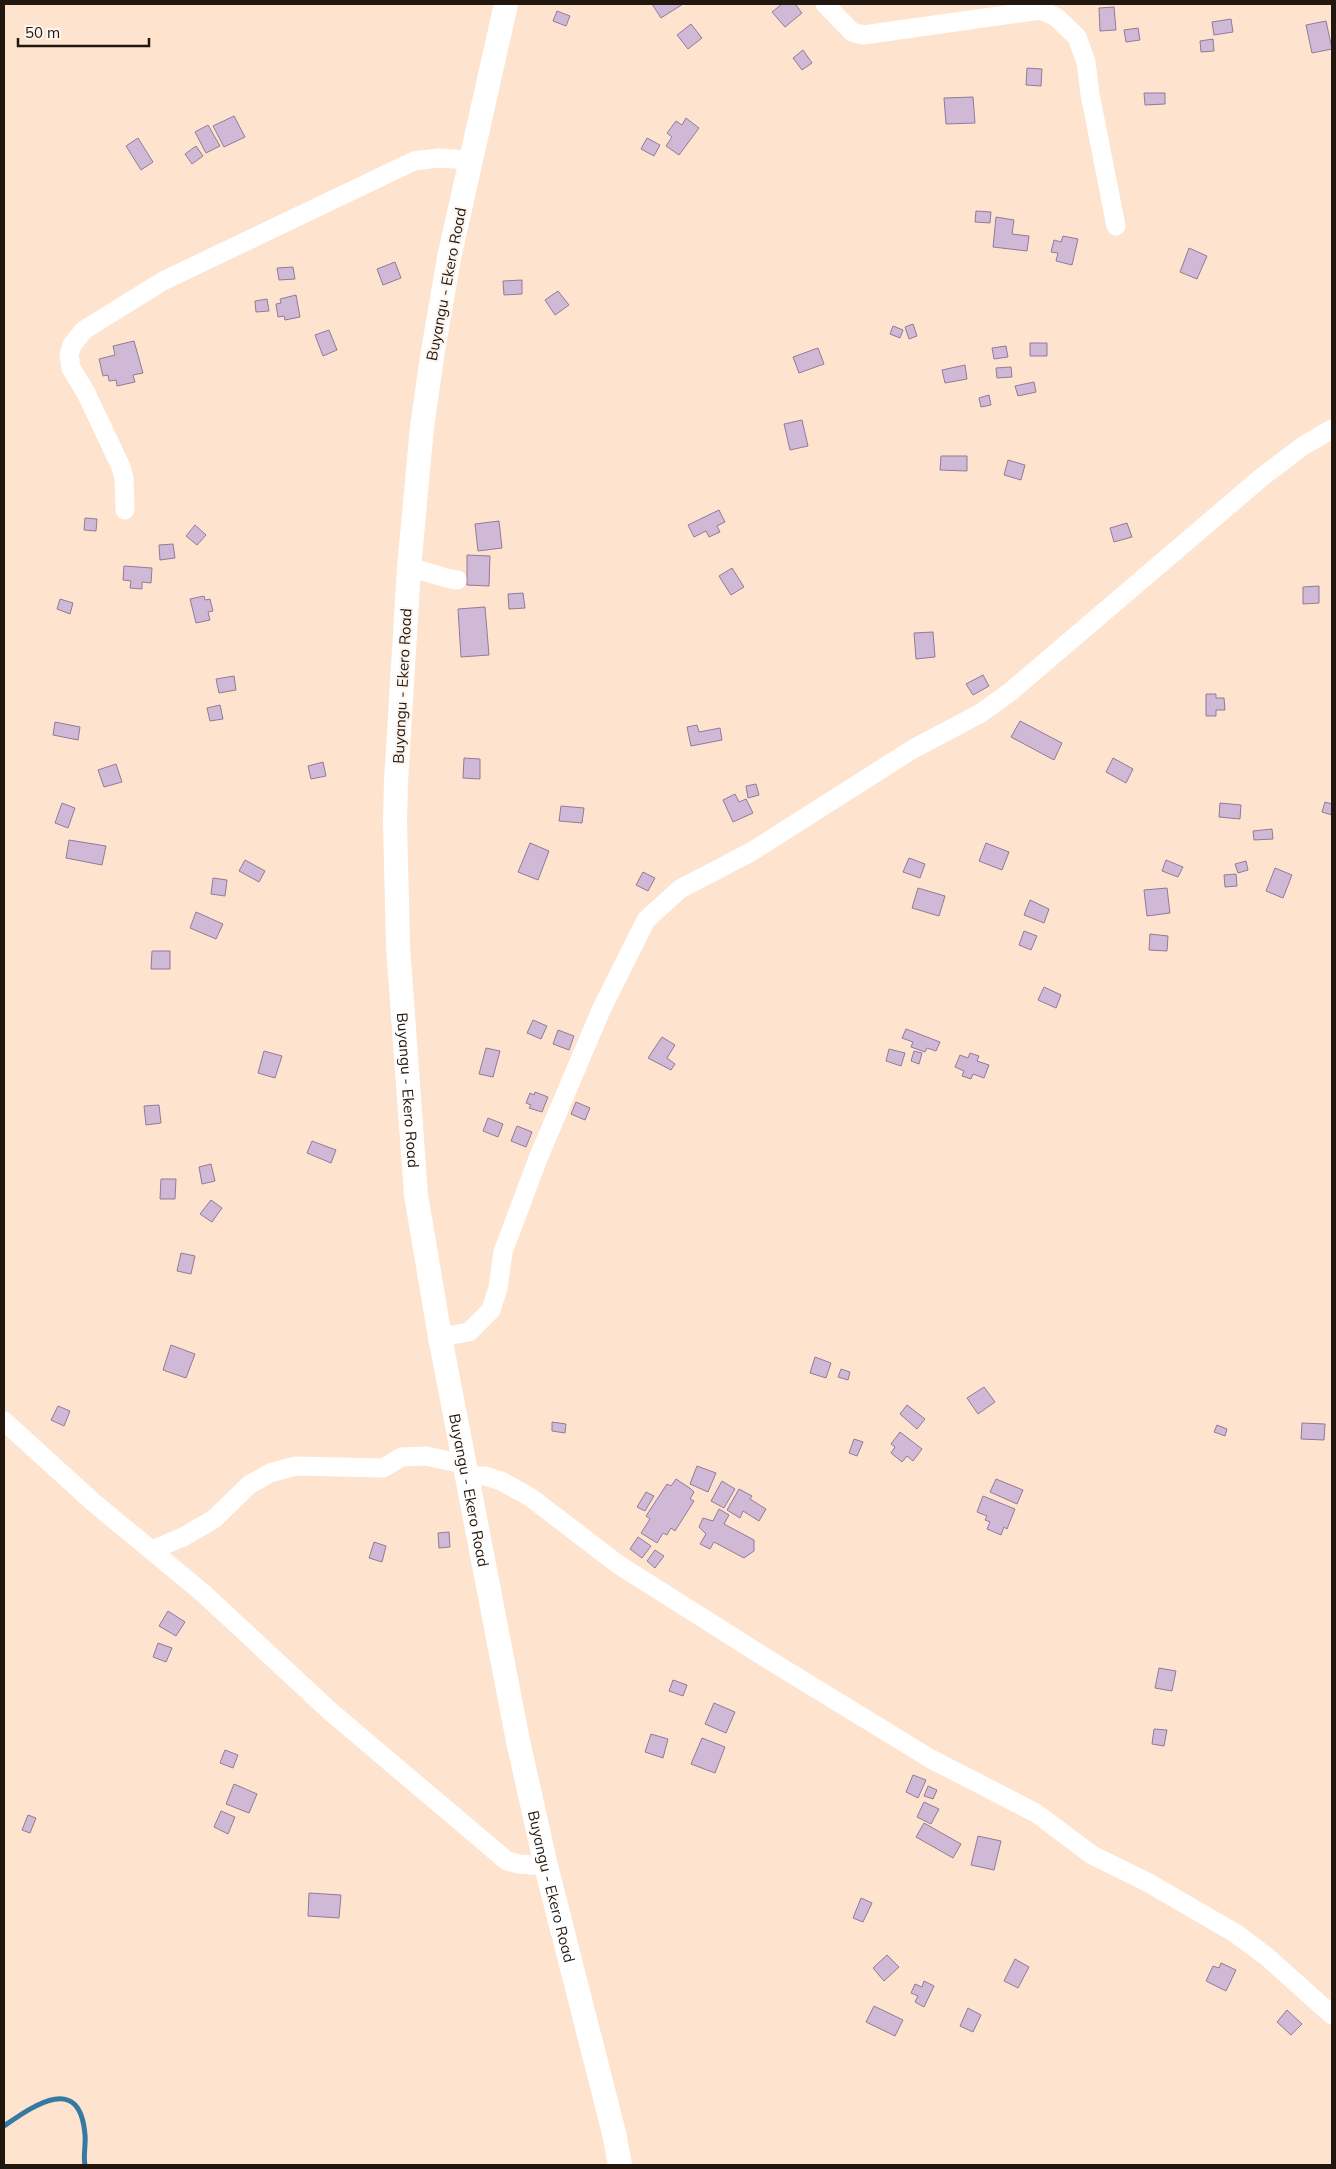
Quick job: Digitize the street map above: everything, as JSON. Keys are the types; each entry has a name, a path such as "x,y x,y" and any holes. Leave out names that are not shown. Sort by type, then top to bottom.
{"main road":[{"name":"Buyangu - Ekero Road","path":"506,4 449,258 421,435 409,568 395,821 398,946 416,1195 464,1470 518,1741 546,1866 612,2124 620,2165"}],"street":[{"path":"825,4 852,32 863,35 1041,10 1056,17 1077,37 1086,62 1090,94 1116,226"},
{"path":"125,510 124,478 121,467 86,394 70,368 69,354 72,345 84,330 163,281 414,161 438,158 470,160"},
{"path":"440,1337 469,1332 491,1310 498,1288 503,1252 539,1156 602,1008 646,920 680,889 751,852 914,749 981,713 1010,692 1262,477 1303,446 1332,429"},
{"path":"409,568 423,570 441,578 457,580"},
{"path":"4,1421 79,1490 203,1593 331,1712 507,1861 546,1866"},
{"path":"152,1550 182,1537 214,1519 249,1485 270,1473 296,1466 383,1468 402,1458 426,1456 502,1481 530,1497 619,1565 774,1663 932,1759 1036,1813 1092,1855 1147,1882 1235,1933 1266,1956 1332,2015"}],"building":[{"path":"652,4 683,4 661,18"},
{"path":"782,4 795,4 802,13 785,27 772,12"},
{"path":"1114,7 1116,30 1100,31 1099,8"},
{"path":"557,11 570,16 566,26 553,21"},
{"path":"1231,19 1233,32 1214,35 1212,22"},
{"path":"1326,21 1332,49 1312,53 1306,25"},
{"path":"691,24 702,38 688,49 677,35"},
{"path":"1138,28 1140,40 1126,42 1124,30"},
{"path":"1213,39 1214,51 1201,52 1200,41"},
{"path":"803,50 812,63 802,70 793,58"},
{"path":"1027,68 1042,69 1041,86 1026,85"},
{"path":"1144,93 1165,93 1165,104 1145,105"},
{"path":"973,97 975,123 946,124 944,98"},
{"path":"234,116 245,137 224,147 213,126"},
{"path":"686,118 699,128 679,155 666,146 672,137 667,133 676,121 682,125"},
{"path":"208,125 220,146 206,153 195,132"},
{"path":"138,138 153,162 141,170 126,146"},
{"path":"647,138 660,145 654,156 641,149"},
{"path":"196,146 203,156 192,164 185,154"},
{"path":"976,211 991,212 990,223 975,222"},
{"path":"996,217 1014,220 1012,234 1029,236 1027,251 993,247"},
{"path":"1063,236 1078,239 1072,265 1056,261 1058,253 1051,252 1054,240 1061,242"},
{"path":"1189,248 1207,256 1197,279 1180,272"},
{"path":"395,262 401,278 383,285 377,269"},
{"path":"293,267 295,279 279,280 277,268"},
{"path":"522,280 522,294 504,295 503,281"},
{"path":"558,291 569,305 555,315 545,300"},
{"path":"296,295 300,317 285,320 284,316 278,317 276,304 281,303 280,299"},
{"path":"267,299 269,311 256,312 255,301"},
{"path":"913,324 917,336 909,339 905,327"},
{"path":"893,326 903,330 900,338 890,334"},
{"path":"329,330 337,350 323,356 315,335"},
{"path":"134,341 143,373 133,375 135,382 117,386 116,380 109,381 108,375 103,376 99,359 115,355 113,346"},
{"path":"1030,343 1047,343 1047,356 1030,356"},
{"path":"1006,346 1008,357 994,359 992,348"},
{"path":"818,348 824,364 799,373 793,357"},
{"path":"965,365 967,379 945,383 942,370"},
{"path":"1011,367 1012,377 997,378 996,368"},
{"path":"1034,382 1036,392 1018,396 1015,386"},
{"path":"989,395 991,405 981,407 979,398"},
{"path":"802,420 808,446 790,450 784,424"},
{"path":"941,456 967,456 967,471 940,470"},
{"path":"1008,460 1025,465 1021,480 1004,475"},
{"path":"719,510 725,522 717,526 720,532 709,537 706,531 694,537 688,525"},
{"path":"85,518 97,519 96,531 84,530"},
{"path":"499,521 502,548 478,551 475,524"},
{"path":"1127,523 1132,537 1114,542 1110,528"},
{"path":"195,525 206,535 197,545 186,536"},
{"path":"173,544 175,558 160,560 159,545"},
{"path":"467,555 490,556 489,586 467,585"},
{"path":"124,566 152,568 151,583 142,582 142,589 130,588 131,581 123,580"},
{"path":"732,568 744,587 731,595 719,576"},
{"path":"1319,586 1319,603 1303,604 1303,587"},
{"path":"523,593 525,608 509,609 508,594"},
{"path":"204,596 205,600 210,599 213,611 208,612 210,620 196,623 190,599"},
{"path":"60,599 73,603 70,614 57,609"},
{"path":"485,607 489,655 461,657 458,609"},
{"path":"933,632 935,657 916,659 914,633"},
{"path":"983,675 989,686 973,695 966,684"},
{"path":"234,676 236,690 219,693 216,679"},
{"path":"1206,694 1216,694 1216,698 1224,698 1225,710 1216,710 1216,716 1206,716"},
{"path":"220,705 223,719 210,721 207,708"},
{"path":"1020,721 1062,743 1054,760 1011,737"},
{"path":"55,722 80,727 78,740 53,735"},
{"path":"697,725 699,732 720,728 722,740 691,746 687,727"},
{"path":"464,758 480,759 480,779 463,778"},
{"path":"1113,758 1133,769 1126,783 1106,772"},
{"path":"323,762 326,776 311,779 308,766"},
{"path":"116,764 122,782 104,787 98,770"},
{"path":"756,784 759,795 748,798 746,786"},
{"path":"735,794 739,802 746,799 753,813 733,822 723,800"},
{"path":"1325,802 1332,804 1332,815 1322,812"},
{"path":"62,803 75,808 68,828 55,823"},
{"path":"1220,803 1241,805 1240,819 1219,817"},
{"path":"561,806 584,808 582,823 559,821"},
{"path":"1272,829 1273,839 1254,840 1253,831"},
{"path":"69,840 106,846 102,865 66,858"},
{"path":"530,843 549,851 538,880 518,872"},
{"path":"986,843 1009,852 1002,870 979,861"},
{"path":"909,858 925,864 920,878 903,872"},
{"path":"245,860 265,871 259,882 239,871"},
{"path":"1166,860 1183,867 1178,877 1162,871"},
{"path":"1246,861 1248,870 1238,873 1235,864"},
{"path":"1275,868 1292,875 1283,898 1266,891"},
{"path":"643,872 655,878 648,891 636,885"},
{"path":"1236,874 1237,886 1225,887 1224,875"},
{"path":"213,878 227,880 225,896 211,894"},
{"path":"918,888 945,896 939,916 912,908"},
{"path":"1167,888 1170,913 1147,916 1144,890"},
{"path":"1030,900 1049,909 1044,923 1024,915"},
{"path":"196,912 223,924 216,939 190,928"},
{"path":"1024,931 1037,936 1031,950 1019,945"},
{"path":"1150,934 1168,936 1167,951 1149,950"},
{"path":"152,951 170,951 170,969 151,969"},
{"path":"1044,987 1061,995 1056,1008 1038,1000"},
{"path":"533,1020 547,1026 541,1039 527,1033"},
{"path":"906,1029 940,1042 936,1051 927,1048 925,1052 911,1047 913,1042 902,1038"},
{"path":"558,1030 574,1036 569,1050 553,1044"},
{"path":"662,1037 675,1045 667,1058 675,1064 671,1070 648,1058"},
{"path":"486,1048 500,1051 493,1077 479,1074"},
{"path":"889,1049 905,1053 901,1066 886,1061"},
{"path":"264,1051 282,1056 275,1078 258,1073"},
{"path":"914,1051 922,1053 919,1064 911,1061"},
{"path":"970,1053 979,1056 977,1061 989,1065 984,1078 973,1074 971,1079 962,1076 964,1071 955,1067 960,1055 968,1058"},
{"path":"535,1092 548,1097 542,1112 529,1108 531,1105 526,1103 530,1093 534,1095"},
{"path":"576,1102 590,1108 585,1120 571,1114"},
{"path":"159,1105 161,1123 146,1125 144,1106"},
{"path":"488,1118 503,1124 498,1137 483,1131"},
{"path":"517,1126 532,1132 526,1147 511,1141"},
{"path":"312,1141 336,1150 331,1163 307,1153"},
{"path":"211,1164 215,1181 202,1184 199,1167"},
{"path":"161,1179 176,1179 175,1199 160,1199"},
{"path":"211,1200 222,1208 212,1222 200,1214"},
{"path":"181,1253 195,1256 191,1274 177,1271"},
{"path":"171,1345 195,1354 186,1378 163,1370"},
{"path":"815,1357 831,1363 826,1378 810,1373"},
{"path":"841,1369 850,1372 848,1380 838,1377"},
{"path":"984,1387 995,1402 978,1414 967,1398"},
{"path":"907,1405 925,1419 917,1429 900,1414"},
{"path":"58,1406 70,1411 64,1426 51,1420"},
{"path":"552,1422 566,1424 565,1433 552,1431"},
{"path":"1302,1423 1325,1424 1324,1440 1301,1439"},
{"path":"1217,1425 1227,1429 1225,1436 1214,1432"},
{"path":"900,1432 922,1449 913,1461 907,1456 902,1462 891,1453 895,1447 891,1444"},
{"path":"854,1439 863,1442 857,1456 849,1453"},
{"path":"697,1466 716,1473 708,1492 690,1484"},
{"path":"676,1479 694,1492 690,1499 694,1501 675,1531 671,1528 667,1535 663,1533 657,1543 641,1533 650,1519 646,1516 667,1484 671,1486"},
{"path":"996,1479 1023,1490 1017,1504 990,1492"},
{"path":"722,1481 735,1489 724,1508 711,1501"},
{"path":"739,1489 752,1496 750,1499 766,1509 759,1521 743,1511 740,1518 727,1510"},
{"path":"646,1492 654,1496 645,1511 637,1507"},
{"path":"983,1496 1015,1509 1007,1529 1004,1527 1001,1535 987,1529 990,1522 985,1520 987,1516 977,1512"},
{"path":"719,1509 729,1515 724,1524 754,1540 754,1551 744,1558 714,1542 710,1549 700,1544 706,1534 699,1527 703,1518 713,1521"},
{"path":"449,1532 450,1547 439,1548 438,1533"},
{"path":"638,1537 651,1546 642,1558 630,1549"},
{"path":"374,1542 386,1546 382,1562 369,1558"},
{"path":"655,1550 664,1556 655,1568 647,1561"},
{"path":"168,1611 185,1622 176,1636 159,1626"},
{"path":"158,1643 172,1648 166,1662 153,1657"},
{"path":"1159,1668 1176,1671 1172,1691 1155,1688"},
{"path":"673,1680 687,1685 683,1696 669,1691"},
{"path":"714,1703 735,1712 726,1733 705,1724"},
{"path":"1154,1729 1167,1730 1164,1746 1152,1744"},
{"path":"651,1734 668,1739 663,1758 645,1752"},
{"path":"702,1738 725,1747 715,1773 691,1764"},
{"path":"225,1750 238,1755 233,1768 220,1763"},
{"path":"913,1775 926,1780 918,1798 906,1792"},
{"path":"234,1784 257,1794 249,1813 226,1804"},
{"path":"928,1786 937,1790 933,1799 924,1796"},
{"path":"924,1802 939,1809 931,1824 917,1817"},
{"path":"221,1811 235,1817 228,1834 214,1827"},
{"path":"28,1815 36,1818 30,1833 22,1830"},
{"path":"924,1823 961,1844 953,1858 916,1837"},
{"path":"978,1836 1001,1841 994,1870 971,1865"},
{"path":"309,1893 341,1895 339,1918 308,1916"},
{"path":"861,1898 872,1903 863,1922 853,1918"},
{"path":"887,1955 899,1967 884,1981 873,1968"},
{"path":"1015,1959 1029,1967 1018,1988 1004,1981"},
{"path":"1221,1963 1236,1970 1226,1991 1206,1981 1213,1966 1219,1968"},
{"path":"924,1981 934,1986 924,2007 915,2002 918,1996 911,1993 915,1984 922,1987"},
{"path":"874,2006 903,2020 895,2036 866,2022"},
{"path":"968,2008 981,2015 973,2032 960,2026"},
{"path":"1287,2010 1302,2024 1291,2035 1277,2022"}],"waterway":[{"path":"4,2126 41,2103 54,2099 65,2099 74,2104 81,2116 85,2135 85,2165"}]}
